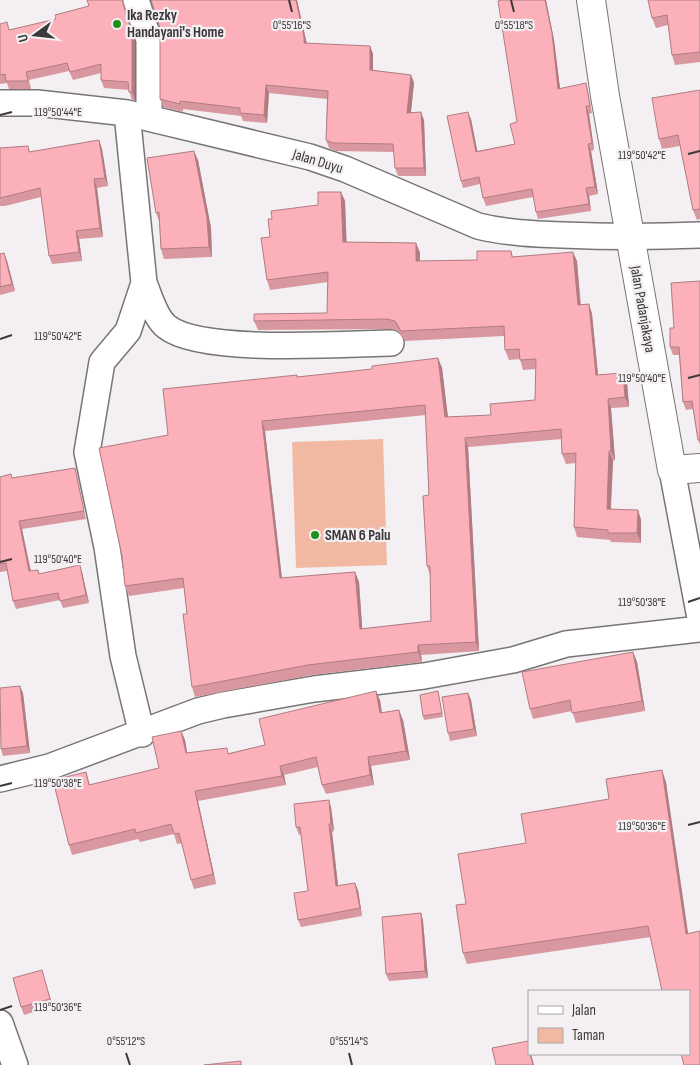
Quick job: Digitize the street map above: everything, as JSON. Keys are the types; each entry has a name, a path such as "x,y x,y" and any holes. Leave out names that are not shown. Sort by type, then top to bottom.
{"street":[{"path":"136,0 150,50 138,116 144,283 128,331 102,362 87,452 107,547 123,656 142,734"},
{"name":"Jalan Padanjakaya","path":"591,0 630,238 700,618"},
{"name":"Jalan Duyu","path":"0,103 37,103 138,116 334,164 478,226 492,229 533,234 630,238 700,234"},
{"path":"144,283 161,322 176,333 194,338 228,344 391,343"},
{"path":"672,470 700,468"},
{"path":"0,779 49,767 142,734 198,711 223,704 314,689 424,676 513,660 566,644 700,630"},
{"path":"0,1023 15,1065"}],"green space":[{"path":"383,439 387,565 296,568 292,442"}],"building":[{"path":"87,0 122,0 132,34 132,92 129,92 128,82 101,80 101,64 70,72 67,63 26,72 28,81 6,81 5,74 0,75 0,24 7,22 9,30 56,19 55,15 89,6"},
{"path":"151,0 296,0 304,43 370,46 370,70 411,75 407,113 421,112 424,168 395,168 393,144 333,143 326,140 328,91 266,85 264,115 240,113 240,108 180,101 180,104 160,99 160,28"},
{"path":"545,0 552,33 558,89 586,83 590,106 586,106 592,143 588,144 595,187 586,188 589,204 536,212 532,189 483,198 479,177 461,181 447,116 468,112 476,152 515,144 510,124 517,122 498,1"},
{"path":"648,0 700,0 700,52 672,55 667,15 652,18"},
{"path":"700,90 700,209 693,210 678,135 659,139 652,98"},
{"path":"99,140 105,178 94,179 100,228 76,231 79,252 49,256 40,188 0,198 0,148 28,146 29,152"},
{"path":"194,151 207,218 209,247 161,249 159,212 156,213 147,158"},
{"path":"318,192 341,192 343,242 416,243 416,261 477,260 477,251 511,251 512,257 573,252 578,305 589,304 596,375 623,373 625,397 608,399 611,451 609,451 607,509 638,510 637,533 608,533 608,530 574,527 576,453 562,454 561,429 465,438 476,642 418,645 418,652 308,665 192,687 183,614 187,614 183,578 125,586 122,556 99,448 168,435 163,389 372,369 372,366 438,358 445,417 491,415 490,404 535,400 536,359 520,360 519,349 505,350 504,326 401,331 395,321 387,319 254,321 254,314 327,313 328,272 267,280 261,238 270,237 268,219 272,219 271,211 318,205","holes":["425,405 429,495 423,496 427,566 430,566 431,621 360,629 355,572 280,578 262,421"]},
{"path":"4,253 12,284 0,287 0,254"},
{"path":"700,281 700,440 698,440 692,401 683,402 679,347 670,347 670,328 674,328 671,283"},
{"path":"75,468 84,511 19,521 29,571 38,570 39,574 80,565 86,595 60,601 58,593 13,601 6,563 0,564 0,477 11,474 12,478"},
{"path":"633,652 642,701 572,713 570,700 530,709 522,672"},
{"path":"20,686 27,746 1,749 0,688"},
{"path":"376,691 380,713 399,710 406,751 368,757 370,775 322,785 316,757 280,766 282,776 195,791 213,874 191,880 179,833 174,834 171,824 136,833 135,829 69,845 53,780 86,772 89,785 159,768 152,737 181,731 186,753 227,748 228,754 265,745 259,719"},
{"path":"438,691 442,713 423,716 420,695"},
{"path":"468,693 474,729 448,733 442,697"},
{"path":"662,770 686,934 700,931 700,1065 684,1065 681,1055 690,1055 690,990 662,990 648,926 463,953 456,905 466,904 458,854 526,843 521,814 609,799 606,779"},
{"path":"329,800 331,824 329,824 336,886 355,883 360,908 298,920 294,893 308,891 300,827 296,827 294,804"},
{"path":"421,913 425,971 386,974 382,917"},
{"path":"42,970 50,999 21,1007 13,978"},
{"path":"528,1041 528,1055 530,1055 533,1065 496,1065 492,1048"},
{"path":"241,1061 241,1065 204,1065"}],"place":[{"name":"Ika Rezky Handayani's Home","path":"117,24"},
{"name":"SMAN 6 Palu","path":"315,535"}]}
